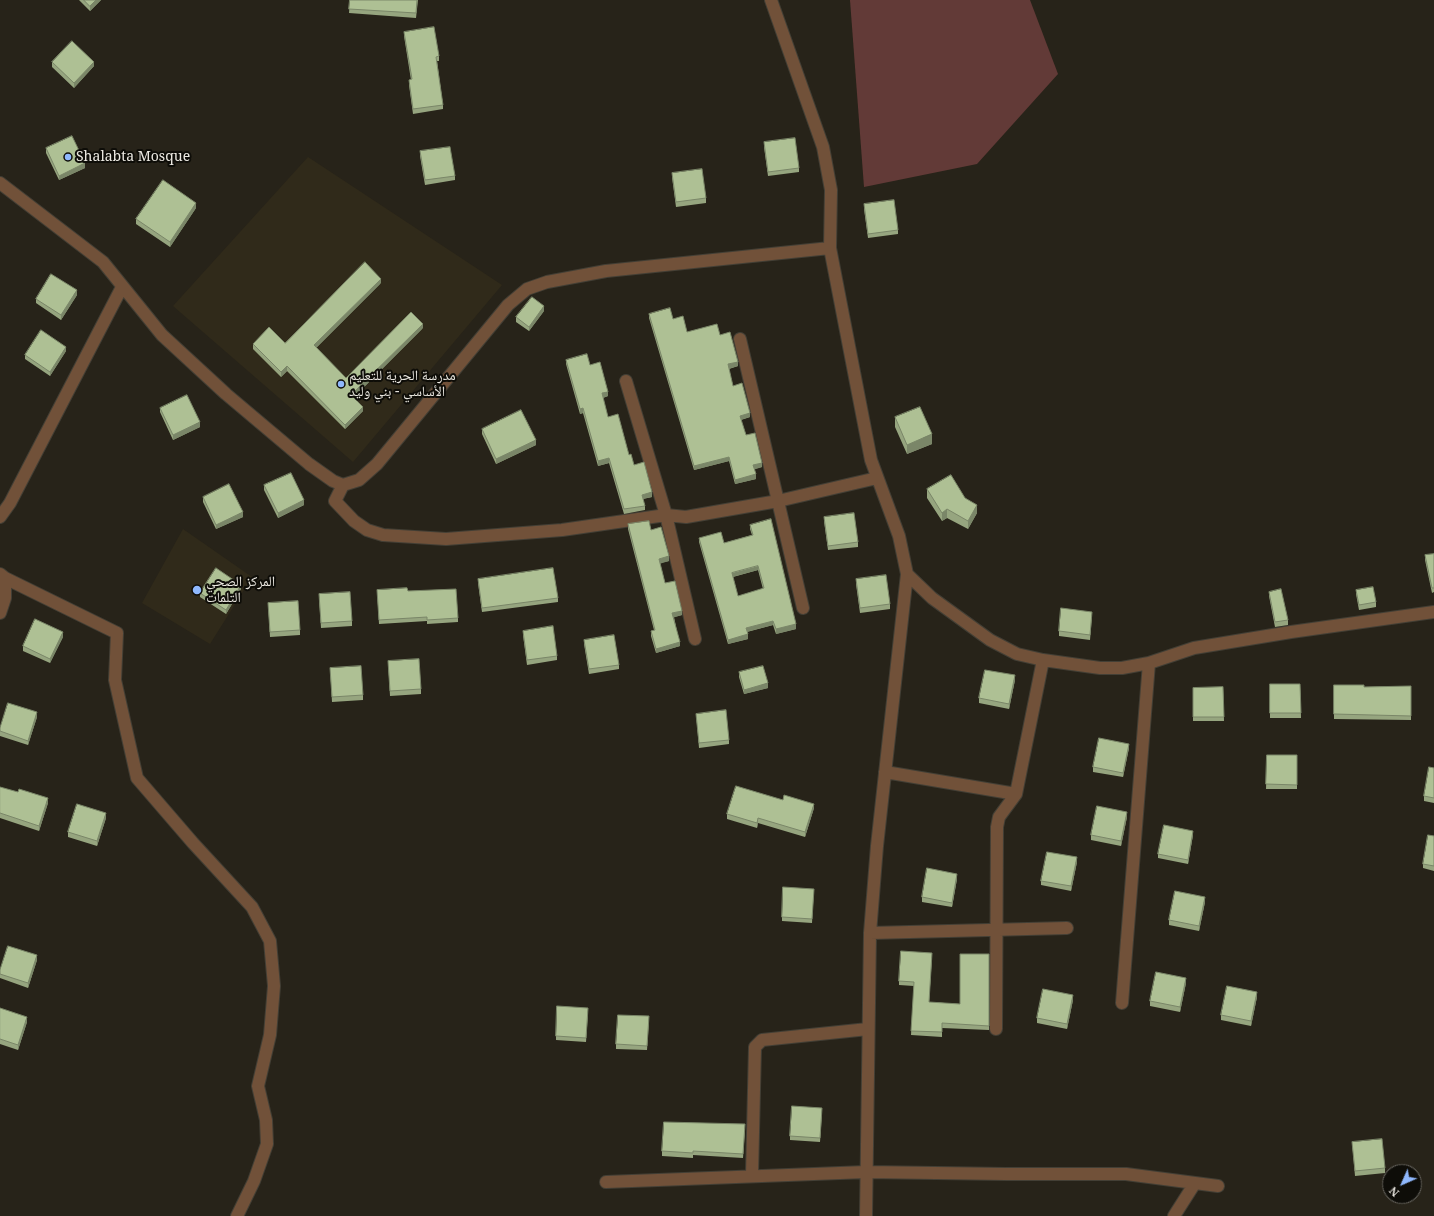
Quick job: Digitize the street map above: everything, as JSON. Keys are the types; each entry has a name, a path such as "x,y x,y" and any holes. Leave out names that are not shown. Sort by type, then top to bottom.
{"street":[{"path":"771,0 823,147 831,190 830,248 870,460 899,536 907,574 885,772 870,933 866,1216"},
{"path":"0,183 103,262 162,335 226,394 309,464 343,486"},
{"path":"830,248 606,271 546,282 527,289 508,305 377,464 359,480 343,486 335,501 354,521 367,530 383,535 446,539 562,530 666,515 686,517 778,501 877,478"},
{"path":"0,517 10,503 122,287"},
{"path":"740,339 803,608"},
{"path":"626,381 666,515 695,639"},
{"path":"907,574 932,598 990,640 1016,654 1044,660 1100,668 1122,668 1149,663 1194,648 1291,632 1434,612"},
{"path":"0,613 5,598 2,576"},
{"path":"2,576 117,633 115,680 137,778 188,838 252,906 270,941 274,986 270,1035 258,1086 266,1120 267,1144 254,1181 237,1216"},
{"path":"996,1029 998,930 996,827 999,817 1016,794 1044,660"},
{"path":"1122,1003 1149,663"},
{"path":"885,772 1016,794"},
{"path":"870,933 1067,928"},
{"path":"752,1175 757,1043 762,1040 868,1030"},
{"path":"606,1182 752,1175 866,1172 1126,1174 1218,1186"},
{"path":"1174,1216 1195,1183"}],"shaded area":[{"path":"850,0 1030,0 1058,74 977,164 864,187"},
{"name":"مدرسة الحرية للتعليم الأساسي - بني وليد","path":"308,157 502,285 353,462 173,306"},
{"name":"المركز الصحي التلمات","path":"183,529 252,577 210,644 142,603"}],"building":[{"path":"84,0 96,0 90,6"},
{"path":"350,0 417,0 416,13 349,9"},
{"path":"434,27 439,56 436,57 443,105 413,109 409,80 412,79 404,32"},
{"path":"72,41 94,62 74,83 52,62"},
{"path":"72,136 85,163 59,176 46,148"},
{"path":"795,138 799,168 768,172 764,142"},
{"path":"450,147 455,176 425,180 420,151"},
{"path":"702,169 706,198 676,202 672,173"},
{"path":"163,180 196,203 170,242 136,219"},
{"path":"894,200 898,230 868,234 864,204"},
{"path":"365,262 381,279 314,345 346,378 411,312 423,324 351,395 363,407 345,425 287,366 281,372 253,344 269,327 285,343"},
{"path":"51,274 77,290 61,315 36,299"},
{"path":"532,297 544,306 529,327 516,317"},
{"path":"670,308 673,319 683,316 687,332 717,324 720,335 730,332 738,362 728,364 733,386 742,383 750,413 740,416 746,435 755,433 762,463 753,465 756,474 735,480 729,457 694,466 649,314"},
{"path":"41,330 66,347 50,372 25,355"},
{"path":"587,354 590,365 600,362 608,392 602,393 608,417 618,414 629,455 631,454 634,465 644,462 652,492 642,495 645,506 624,509 609,458 598,461 583,408 580,409 566,360"},
{"path":"187,395 200,422 173,435 160,408"},
{"path":"920,407 932,434 907,445 895,417"},
{"path":"521,410 536,440 496,459 482,429"},
{"path":"291,473 304,500 278,513 264,485"},
{"path":"951,475 965,498 977,505 968,521 947,509 942,513 927,489"},
{"path":"229,484 243,512 216,525 203,497"},
{"path":"854,513 858,542 828,546 824,517"},
{"path":"771,519 796,624 776,629 773,621 746,628 748,634 728,640 699,538 721,532 724,543 753,535 750,525","holes":["758,566 764,588 738,596 732,573"]},
{"path":"649,521 651,530 661,527 669,556 659,559 665,583 675,581 682,611 672,613 680,642 656,649 651,631 655,630 628,524"},
{"path":"1434,554 1434,588 1432,588 1425,555"},
{"path":"216,568 241,585 226,610 200,593"},
{"path":"553,568 558,598 482,608 478,579"},
{"path":"886,575 890,604 860,608 856,579"},
{"path":"1373,587 1376,602 1359,605 1356,590"},
{"path":"407,588 408,591 456,589 458,618 427,620 427,617 379,620 377,590"},
{"path":"1281,589 1288,620 1275,622 1269,592"},
{"path":"350,592 352,621 321,623 319,594"},
{"path":"298,601 300,630 270,632 268,603"},
{"path":"1061,608 1092,612 1090,635 1059,631"},
{"path":"35,619 63,632 50,659 23,646"},
{"path":"553,626 557,656 527,660 523,631"},
{"path":"614,635 619,665 589,669 584,640"},
{"path":"419,659 421,689 390,691 388,661"},
{"path":"361,666 363,695 332,697 330,668"},
{"path":"763,666 768,683 744,690 739,672"},
{"path":"985,670 1015,675 1009,704 979,698"},
{"path":"1270,684 1300,684 1301,713 1270,713"},
{"path":"1334,685 1364,685 1364,687 1411,686 1411,716 1334,714"},
{"path":"1223,687 1224,717 1193,717 1193,688"},
{"path":"8,703 37,712 28,741 0,731"},
{"path":"726,710 729,740 699,743 696,714"},
{"path":"1099,738 1129,744 1123,773 1093,767"},
{"path":"1267,755 1297,755 1297,785 1266,784"},
{"path":"1429,767 1434,768 1434,798 1424,796"},
{"path":"736,786 783,800 784,795 814,804 805,832 758,818 757,823 727,814"},
{"path":"0,787 18,792 19,789 48,798 39,826 0,813"},
{"path":"77,804 106,813 97,841 68,832"},
{"path":"1097,806 1127,812 1121,841 1091,835"},
{"path":"1164,825 1193,831 1188,860 1158,854"},
{"path":"1428,835 1434,836 1434,866 1423,864"},
{"path":"1047,852 1077,857 1071,886 1041,881"},
{"path":"927,868 957,874 952,903 922,897"},
{"path":"783,887 814,889 812,919 782,917"},
{"path":"1175,891 1205,897 1199,926 1169,920"},
{"path":"8,946 37,955 28,983 0,974"},
{"path":"901,951 932,953 929,1002 960,1004 960,954 989,954 989,1026 942,1023 942,1032 911,1031 914,982 899,981"},
{"path":"1156,972 1186,978 1180,1007 1150,1001"},
{"path":"1227,986 1257,992 1251,1021 1221,1015"},
{"path":"1043,989 1073,995 1067,1024 1037,1018"},
{"path":"557,1006 588,1008 586,1038 556,1036"},
{"path":"0,1008 27,1017 18,1045 0,1039"},
{"path":"618,1015 649,1016 647,1046 616,1044"},
{"path":"792,1106 822,1108 820,1138 790,1136"},
{"path":"664,1122 745,1124 743,1154 662,1151"},
{"path":"1382,1139 1385,1164 1382,1164 1382,1168 1355,1171 1352,1142"}],"place":[{"name":"Shalabta Mosque","path":"68,157"},
{"name":"مدرسة الحرية للتعليم الأساسي - بني وليد","path":"341,384"},
{"name":"المركز الصحي التلمات","path":"197,590"}]}
